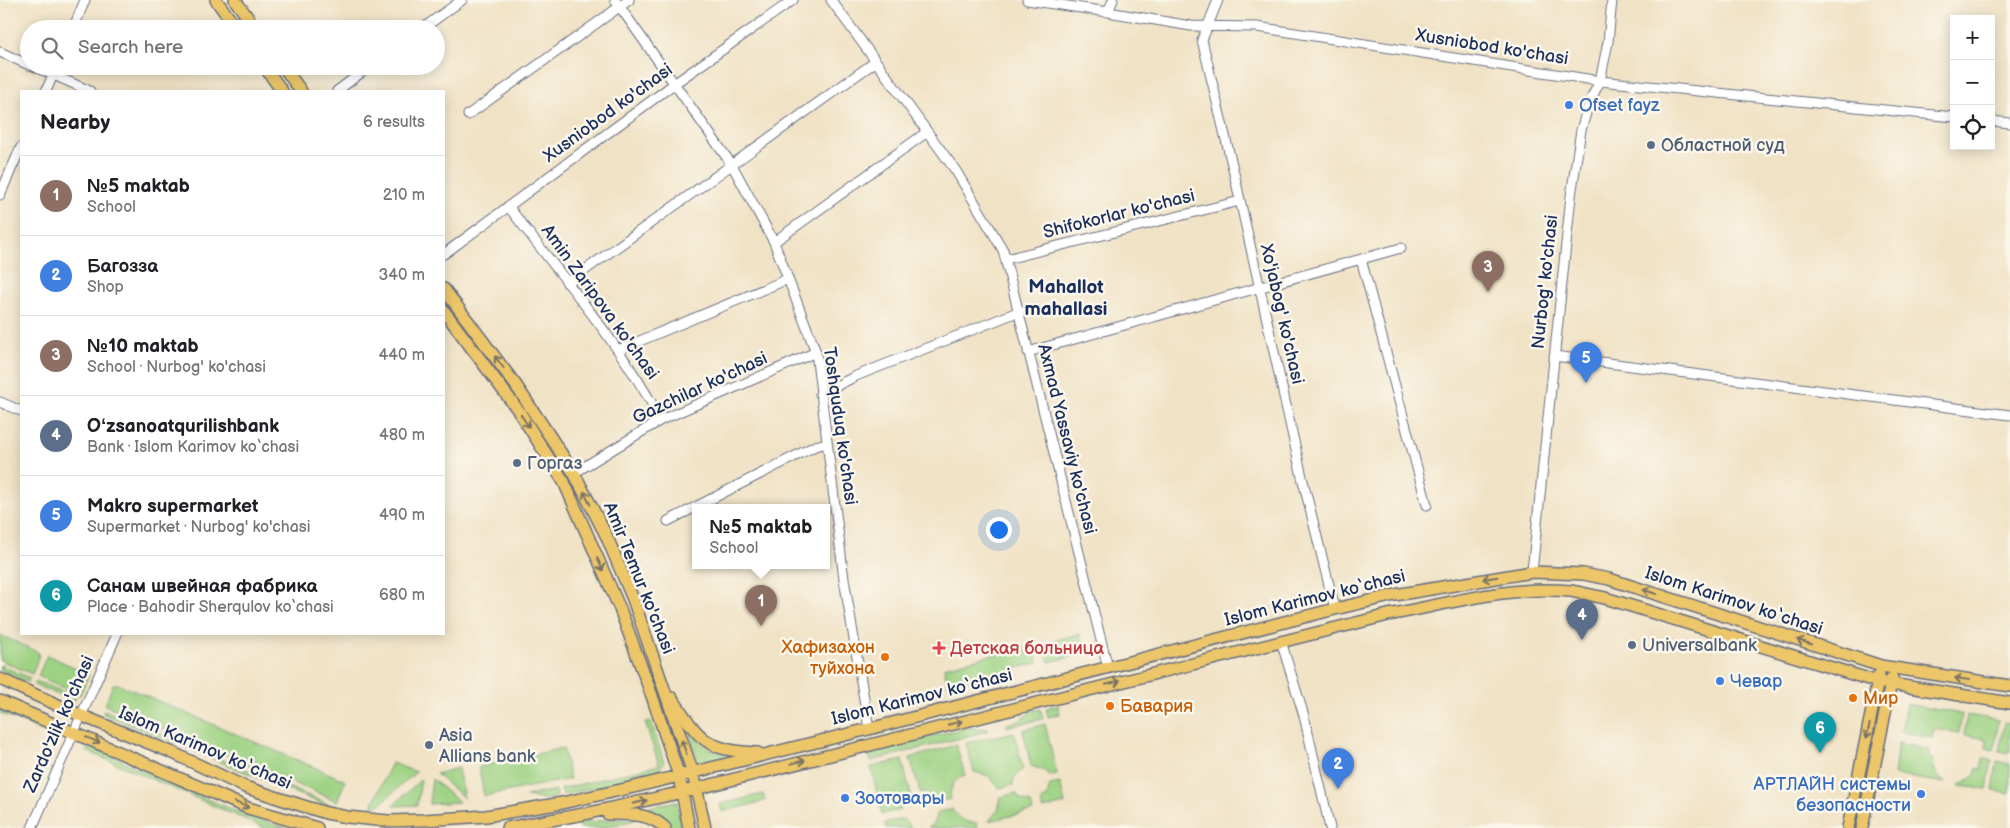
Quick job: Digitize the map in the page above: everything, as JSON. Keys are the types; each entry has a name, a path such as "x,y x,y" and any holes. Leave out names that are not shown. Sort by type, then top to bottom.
{"main road":[{"path":"216,0 230,20"},
{"path":"235,0 249,20"},
{"path":"270,75 281,90"},
{"path":"289,75 300,90"},
{"name":"Amir Temur ko'chasi","path":"445,290 515,384 574,472 606,535 633,599 664,687 698,788 705,828"},
{"name":"Amir Temur ko'chasi","path":"445,312 518,410 564,482 620,609 679,776 689,828"},
{"name":"Islom Karimov ko‘chasi","path":"0,679 80,715 171,752 245,787 326,813 388,821 486,816 562,803 693,773 869,729 1335,609 1384,598 1532,572 1583,574 1610,579 1881,666 2010,686"},
{"name":"Islom Karimov ko‘chasi","path":"506,828 589,813 683,792 1388,615 1488,596 1531,591 1571,591 1606,598 1878,682 2010,703"},
{"path":"1384,598 1381,608 1388,615"},
{"path":"1848,828 1881,666"},
{"path":"1862,828 1894,669"},
{"path":"664,687 698,735 712,745 726,750 767,754"},
{"name":"Islom Karimov ko‘chasi","path":"0,701 248,808 317,828"},
{"path":"589,813 634,814 655,819 665,828"}],"street":[{"path":"77,20 85,0"},
{"path":"434,20 462,0"},
{"path":"468,116 617,3 629,0"},
{"name":"Xusniobod ko'chasi","path":"445,253 674,84 793,0"},
{"name":"Axmad Yassaviy ko'chasi","path":"831,0 956,171 1003,250 1020,311 1028,352 1108,668"},
{"name":"Xusniobod ko'chasi","path":"1027,0 1191,26 1257,27 1600,81 1950,117"},
{"path":"1108,12 1114,0"},
{"name":"Xo'jabog' ko'chasi","path":"1218,0 1202,40 1304,486 1335,609"},
{"name":"Nurbog' ko'chasi","path":"1532,572 1571,196 1581,130 1589,104 1600,81 1608,42 1612,0"},
{"name":"Toshquduq ko'chasi","path":"617,3 732,165 774,242 816,352 844,580 869,729"},
{"path":"0,52 20,60"},
{"path":"567,283 875,62"},
{"path":"46,90 53,75"},
{"path":"62,75 88,90"},
{"path":"338,90 358,75"},
{"path":"1995,121 2010,123"},
{"path":"774,242 927,132"},
{"path":"0,195 20,149"},
{"name":"Shifokorlar ko'chasi","path":"1006,259 1240,201"},
{"name":"Amin Zaripova ko'chasi","path":"508,206 618,350 645,391 661,420"},
{"path":"1028,352 1401,248"},
{"path":"1361,260 1428,505"},
{"path":"618,350 788,279"},
{"path":"820,394 856,376 1020,311"},
{"name":"Gazchilar ko'chasi","path":"574,472 661,420 816,352"},
{"path":"1554,356 2010,415"},
{"path":"0,402 20,411"},
{"path":"701,504 815,446 827,443"},
{"path":"668,521 692,509"},
{"name":"Zardo'zlik ko'chasi","path":"32,828 117,635"},
{"path":"1281,642 1304,716 1330,828"}],"green space":[{"path":"1080,634 1084,654 1049,662 1046,649 1056,646 1055,640"},
{"path":"0,635 38,652 39,656 32,674 0,660"},
{"path":"1024,647 1026,653 1035,651 1038,663 948,685 944,667"},
{"path":"47,655 89,674 80,695 38,676"},
{"path":"0,665 30,678 28,682 0,670"},
{"path":"36,681 76,697 74,701 34,685"},
{"path":"113,684 118,684 344,780 345,782 337,801 105,705"},
{"path":"1906,704 1962,714 1959,733 1934,729 1932,738 1901,732"},
{"path":"1058,705 1060,714 1048,717 1046,708"},
{"path":"0,709 56,733 58,738 0,713"},
{"path":"1040,709 1043,719 1007,727 1007,724 1019,721 1031,711"},
{"path":"104,710 333,806 345,807 345,811 332,808 103,714"},
{"path":"1967,715 1999,720 1994,750 1986,748 1987,739 1964,735"},
{"path":"645,722 651,722 664,762 657,773 563,795 561,789 659,765"},
{"path":"2005,722 2010,723 2010,753 1999,751"},
{"path":"1045,724 1057,774 1049,776 1045,771 1031,766 1023,730"},
{"path":"968,727 988,729 988,731 871,761 868,752"},
{"path":"688,729 708,749 733,755 699,763"},
{"path":"1014,732 1023,769 1014,778 1013,785 999,788 989,776 974,772 966,743"},
{"path":"1898,743 1930,750 1930,759 1934,760 1936,773 1945,783 1894,775"},
{"path":"956,745 965,775 953,784 950,799 936,802 927,793 920,792 910,758"},
{"path":"90,746 211,801 286,828 265,828 87,751"},
{"path":"563,748 570,779 484,796 479,767"},
{"path":"1983,759 1992,760 1987,789 1959,786 1975,775 1977,768 1981,769"},
{"path":"902,760 911,795 902,803 900,810 882,814 871,767"},
{"path":"1997,761 2010,764 2010,794 1993,791"},
{"path":"392,763 416,772 378,806 372,805"},
{"path":"458,768 464,798 436,774"},
{"path":"421,779 417,805 393,806"},
{"path":"432,779 459,802 429,804"},
{"path":"1060,783 1065,804 1043,809 1041,801 1047,797 1050,785"},
{"path":"556,790 557,796 544,800 526,796"},
{"path":"1016,793 1021,800 1031,803 1033,811 989,821 998,810 1001,797"},
{"path":"763,794 765,801 722,812 720,804"},
{"path":"677,801 681,828 672,828 664,820 634,810"},
{"path":"952,809 962,819 977,823 978,828 928,828 935,822 938,812"},
{"path":"625,818 635,820 602,828 580,828 579,823"},
{"path":"903,819 912,828 886,828 885,823"}],"place":[{"name":"Ofset fayz","path":"1569,105"},
{"name":"Областной суд","path":"1651,145"},
{"name":"№10 maktab","path":"1488,292"},
{"name":"Makro supermarket","path":"1586,383"},
{"name":"Горгаз","path":"517,463"},
{"name":"№5 maktab","path":"761,626"},
{"name":"Oʻzsanoatqurilishbank","path":"1582,640"},
{"name":"Universalbank","path":"1632,645"},
{"name":"Детская больница","path":"939,648"},
{"name":"Хафизахон туйхона","path":"885,657"},
{"name":"Чевар","path":"1720,681"},
{"name":"Мир","path":"1853,698"},
{"name":"Бавария","path":"1110,706"},
{"name":"Asia Allians bank","path":"429,745"},
{"name":"Санам швейная фабрика","path":"1820,753"},
{"name":"Багозза","path":"1338,789"},
{"name":"АРТЛАЙН системы безопасности","path":"1921,794"},
{"name":"Зоотовары","path":"845,798"}],"district":[{"name":"Mahallot mahallasi","path":"1066,298"}]}
